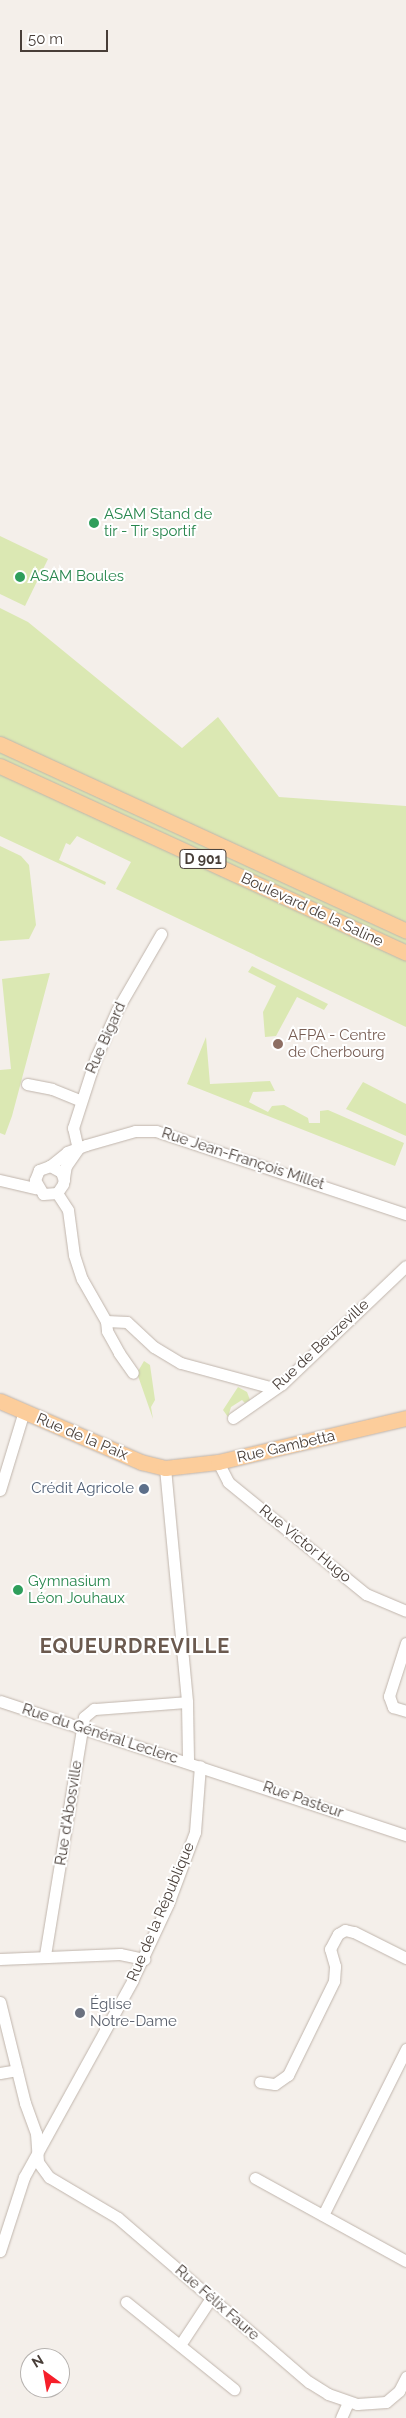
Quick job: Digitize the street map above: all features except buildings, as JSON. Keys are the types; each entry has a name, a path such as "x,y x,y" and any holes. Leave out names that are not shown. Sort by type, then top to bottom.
{"main road":[{"name":"Boulevard de la Saline","path":"0,744 406,931"},
{"name":"Boulevard de la Saline","path":"0,766 406,953"},
{"name":"Rue de la Paix","path":"0,1401 148,1465 165,1468"},
{"name":"Rue Gambetta","path":"165,1468 218,1462 406,1418"}],"street":[{"name":"Rue Bigard","path":"78,1149 72,1134 79,1100 117,1010 161,934"},
{"path":"27,1084 52,1089 79,1100"},
{"name":"Rue Jean-François Millet","path":"50,1166 67,1152 135,1131 167,1132 406,1214"},
{"path":"57,1193 64,1180 66,1166 78,1149"},
{"path":"5,1180 37,1173 50,1166 58,1169 64,1180"},
{"path":"36,1188 37,1173"},
{"path":"5,1180 36,1188 43,1194 57,1193"},
{"path":"57,1193 68,1210 74,1256 82,1279 106,1321 107,1332 133,1373"},
{"name":"Rue de Beuzeville","path":"233,1418 270,1394 273,1388 282,1384 406,1266"},
{"path":"106,1321 127,1322 154,1347 181,1363 273,1388"},
{"path":"0,1490 24,1412"},
{"name":"Rue Victor Hugo","path":"218,1462 228,1482 366,1594 406,1610"},
{"path":"165,1468 187,1702 188,1762"},
{"path":"406,1643 389,1696 393,1707 406,1711"},
{"name":"Rue du Général Leclerc","path":"0,1701 84,1730 200,1766"},
{"name":"Rue d'Abosville","path":"45,1955 84,1730 84,1717 94,1709 187,1702"},
{"name":"Rue Pasteur","path":"200,1766 406,1835"},
{"name":"Rue de la République","path":"0,2251 20,2187 144,1959 195,1832 200,1766"},
{"path":"260,2082 275,2084 288,2075 334,1980 335,1966 330,1949 338,1934 345,1930 354,1932 406,1958"},
{"path":"0,1959 45,1955 120,1954 144,1959"},
{"path":"0,2002 36,2134 36,2155"},
{"path":"322,2215 406,2049"},
{"path":"0,2073 17,2070"},
{"name":"Rue Félix Faure","path":"36,2155 49,2177 118,2218 309,2382 348,2402 370,2406 403,2395 406,2377"},
{"path":"255,2178 406,2261"},
{"path":"180,2345 211,2298"},
{"path":"126,2302 234,2389"},
{"path":"341,2418 348,2402"}],"green space":[{"name":"ASAM Boules","path":"0,536 48,559 25,606 0,594"},
{"path":"0,608 28,622 182,748 218,717 279,797 406,806 406,1027 116,889 131,862 77,836 70,845 66,843 59,860 106,882 105,885 0,836"},
{"path":"0,846 21,856 29,865 36,925 29,939 0,941"},
{"path":"252,966 328,1004 324,1010 297,997 276,1036 265,1037 263,1012 276,986 248,972"},
{"path":"50,973 12,1116 5,1135 0,1133 0,1070 11,1069 2,979"},
{"path":"206,1037 210,1084 270,1081 275,1091 253,1092 249,1102 268,1112 272,1106 284,1105 308,1118 309,1123 320,1123 320,1111 328,1110 404,1143 395,1166 187,1084"},
{"path":"363,1082 406,1104 406,1136 346,1109"},
{"path":"144,1361 150,1365 155,1400 151,1407 153,1419 137,1373"},
{"path":"238,1387 247,1392 250,1400 245,1403 242,1400 231,1407 228,1417 223,1410"}],"place":[{"name":"ASAM Stand de tir - Tir sportif","path":"94,523"},
{"name":"ASAM Boules","path":"20,577"},
{"name":"AFPA - Centre de Cherbourg","path":"278,1044"},
{"name":"Crédit Agricole","path":"144,1489"},
{"name":"Gymnasium Léon Jouhaux","path":"18,1590"},
{"name":"Église Notre-Dame","path":"80,2013"}],"district":[{"name":"EQUEURDREVILLE","path":"135,1646"}]}
